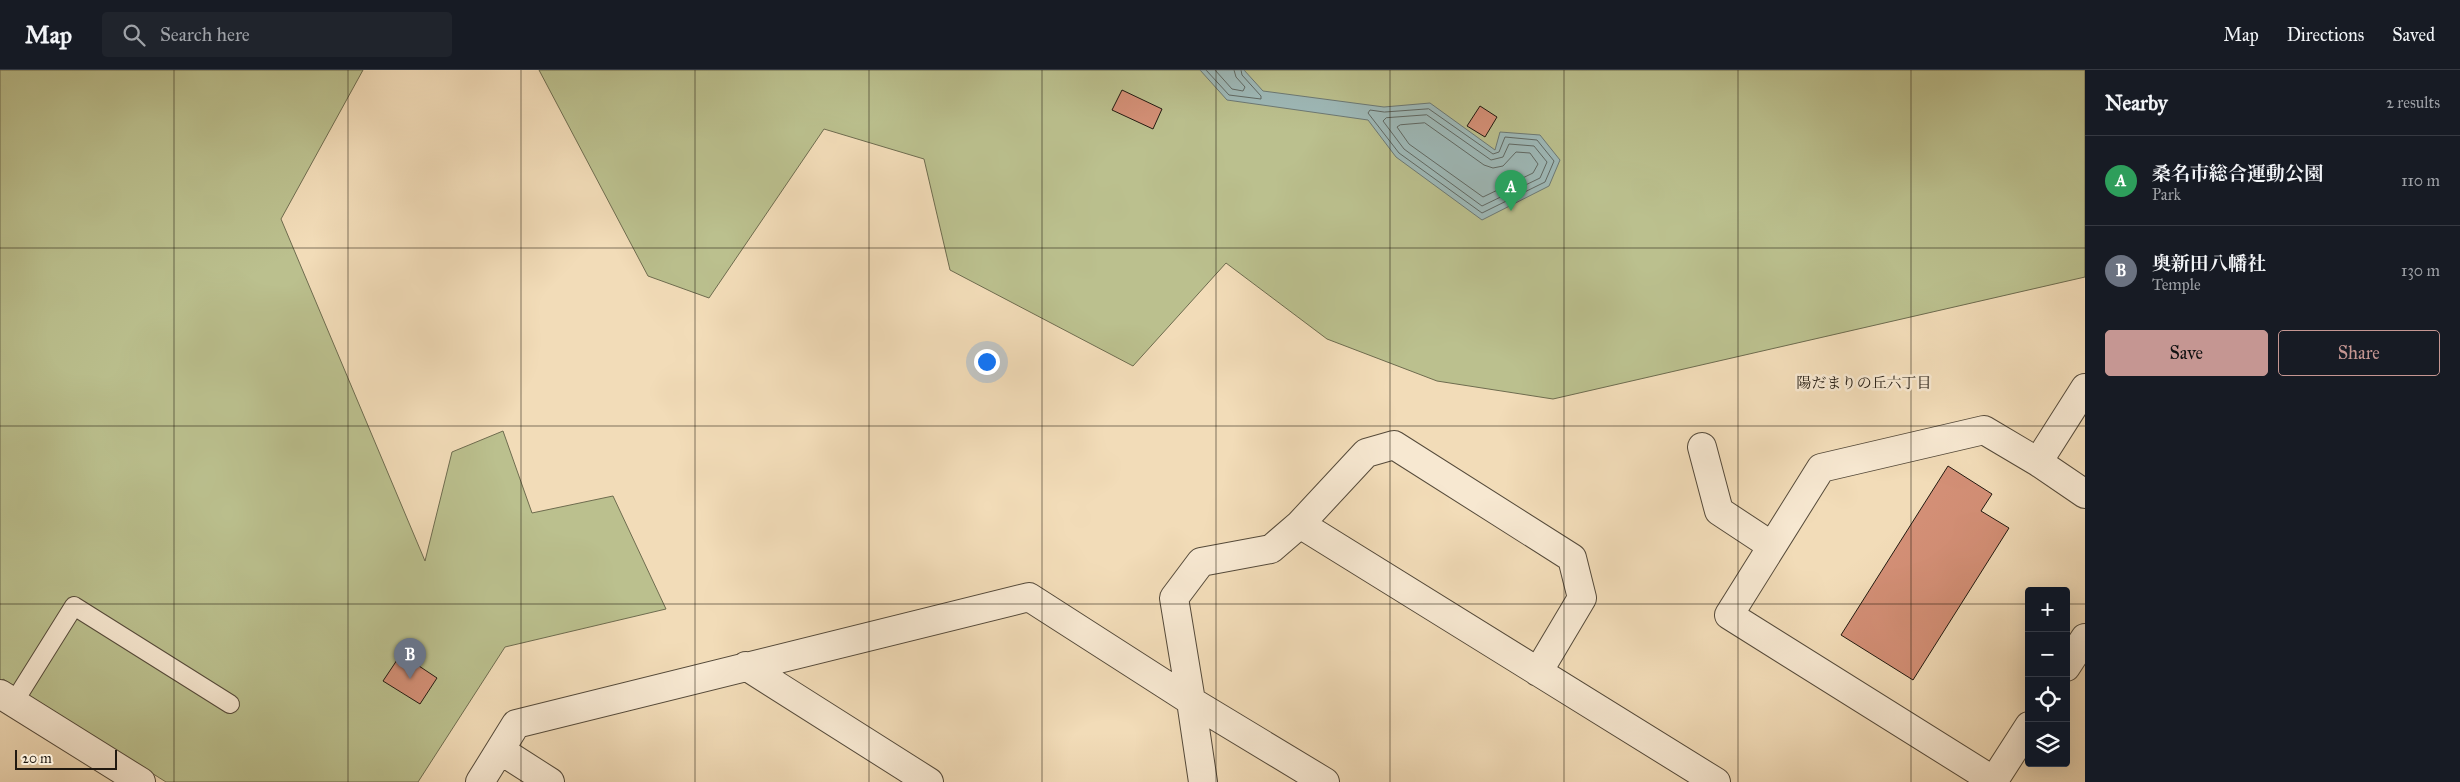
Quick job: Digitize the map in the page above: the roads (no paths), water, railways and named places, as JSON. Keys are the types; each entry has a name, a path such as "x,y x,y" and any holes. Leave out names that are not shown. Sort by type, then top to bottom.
{"street":[{"path":"2038,462 2085,388"},
{"path":"2025,732 1993,782 1729,615 1821,468 1984,430 2038,462 2085,494"},
{"path":"1203,782 1174,598 1201,562 1271,549 1300,524 1366,453 1394,445 1572,558 1582,598 1538,672"},
{"path":"1702,447 1719,511 1772,546"},
{"path":"1300,524 1716,782"},
{"path":"480,782 516,724 1029,596 1191,701 1324,782"},
{"path":"2070,661 2085,638"},
{"path":"746,666 929,782"},
{"path":"7,698 142,782"},
{"path":"500,750 550,782"}],"lane":[{"path":"7,698 74,606 230,704"}],"water":[{"path":"1200,70 1244,70 1263,91 1384,107 1430,103 1495,150 1500,132 1540,135 1560,160 1549,186 1482,220 1396,157 1368,120 1227,100"}],"place":[{"name":"桑名市総合運動公園","path":"1511,211"},
{"name":"奥新田八幡社","path":"410,679"}],"district":[{"name":"陽だまりの丘六丁目","path":"1864,383"}]}
